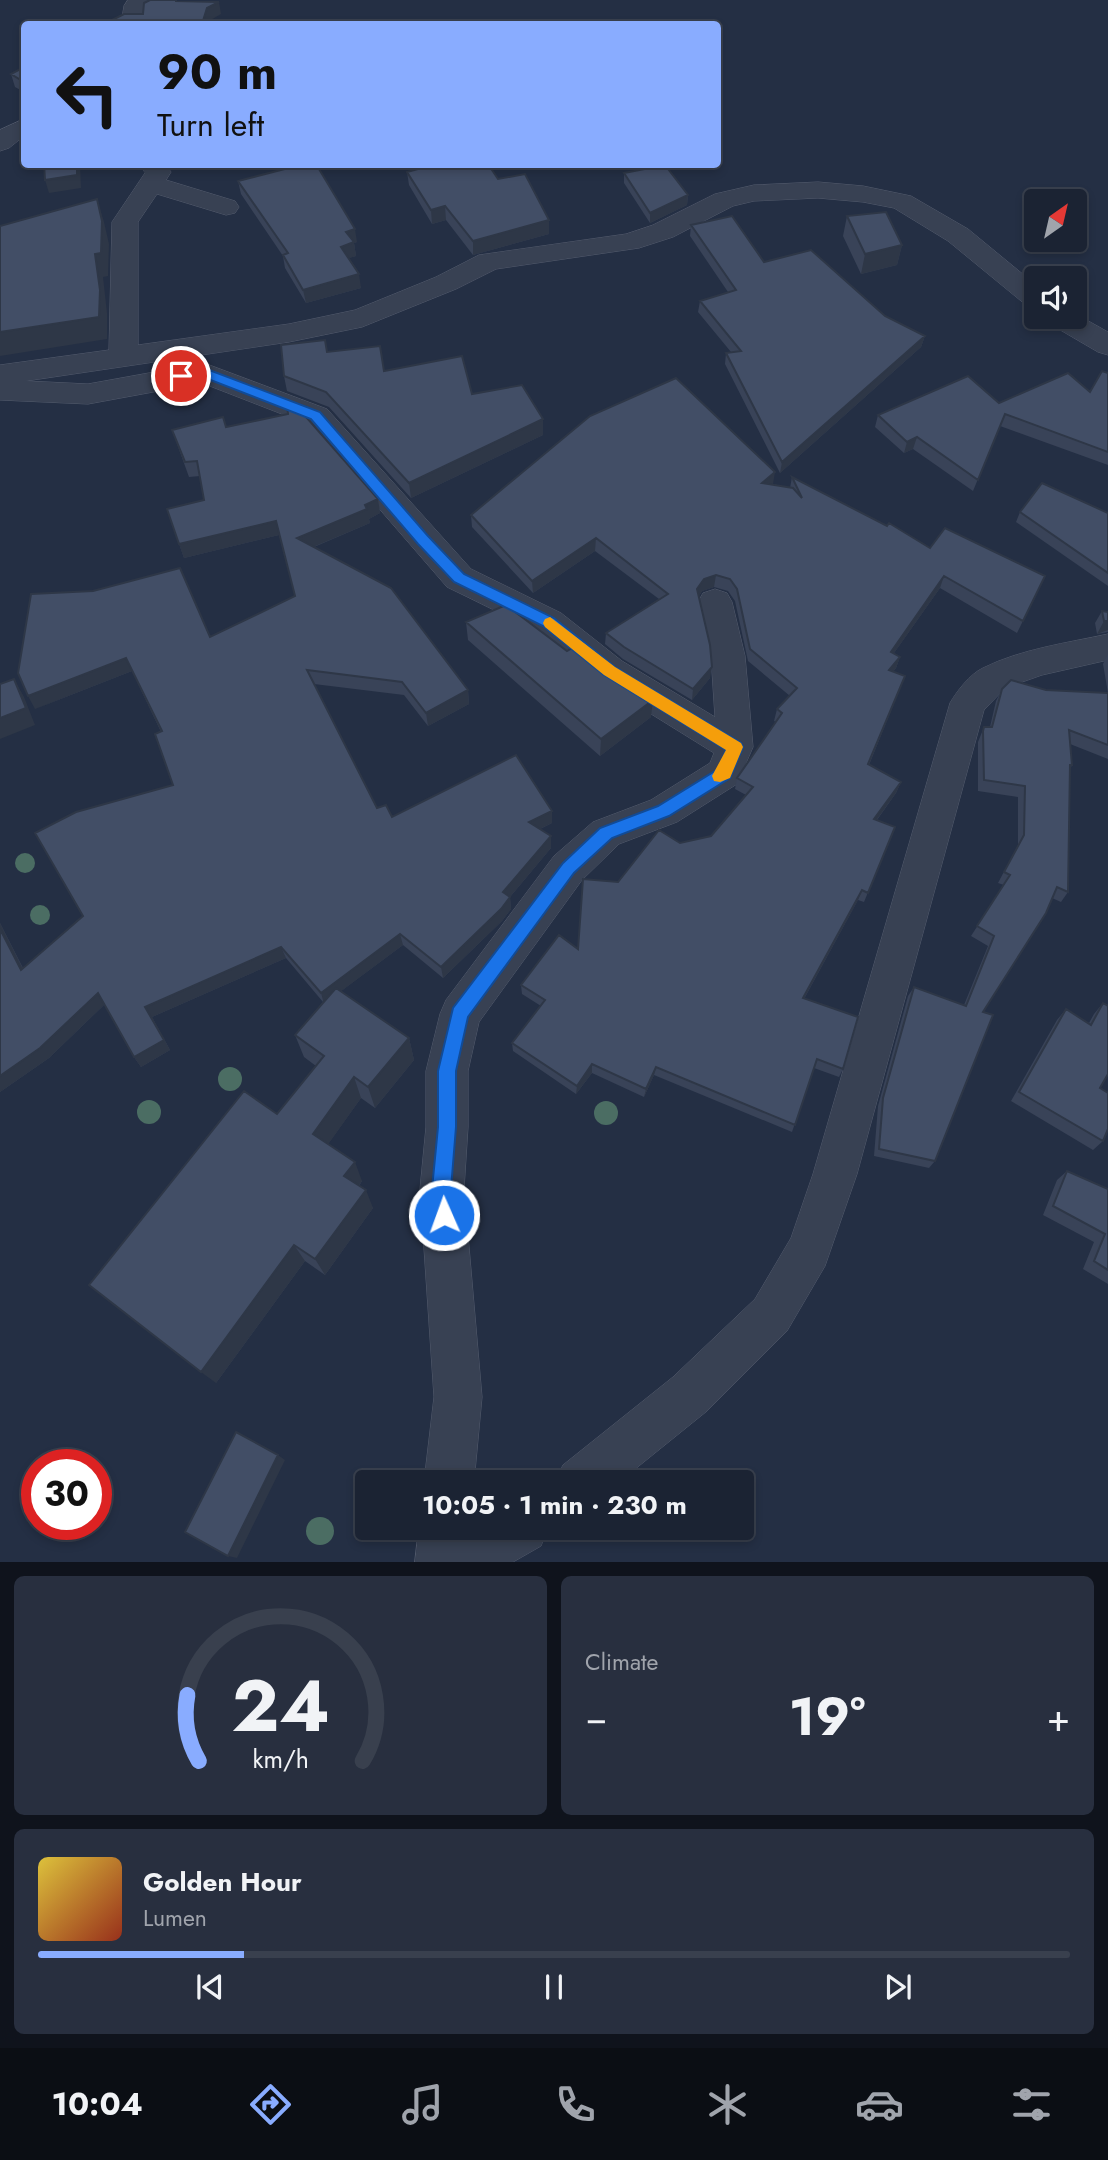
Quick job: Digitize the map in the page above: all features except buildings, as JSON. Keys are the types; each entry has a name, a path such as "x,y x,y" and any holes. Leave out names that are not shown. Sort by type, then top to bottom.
{"street":[{"path":"133,21 135,6 139,0"},
{"path":"0,143 6,136 21,128"},
{"path":"123,357 125,222 151,174 226,207"},
{"path":"0,374 289,333 362,318 446,283 489,261 629,242 663,231 724,200 754,192 818,190 863,194 902,202 958,235 1024,289"},
{"path":"1081,329 1108,345"},
{"path":"0,390 88,394 204,373 316,416 459,578 549,622 610,671 735,747"},
{"path":"450,1470 458,1397 442,1189 447,1127 447,1071 460,1014 568,868 606,833 664,811 724,773 735,747 728,656 715,602"},
{"path":"595,1470 690,1394 771,1315 809,1250 835,1174 968,703 993,678 1041,662 1108,647"},
{"path":"440,1562 443,1540"},
{"path":"463,1562 502,1540"}],"slow traffic":[{"path":"550,623 610,671 735,747 724,773 720,776"}],"route":[{"path":"181,376 204,373 316,416 459,578 549,622 610,671 735,747 724,773 664,811 606,833 568,868 460,1014 447,1071 447,1127 442,1189 444,1215"}]}
